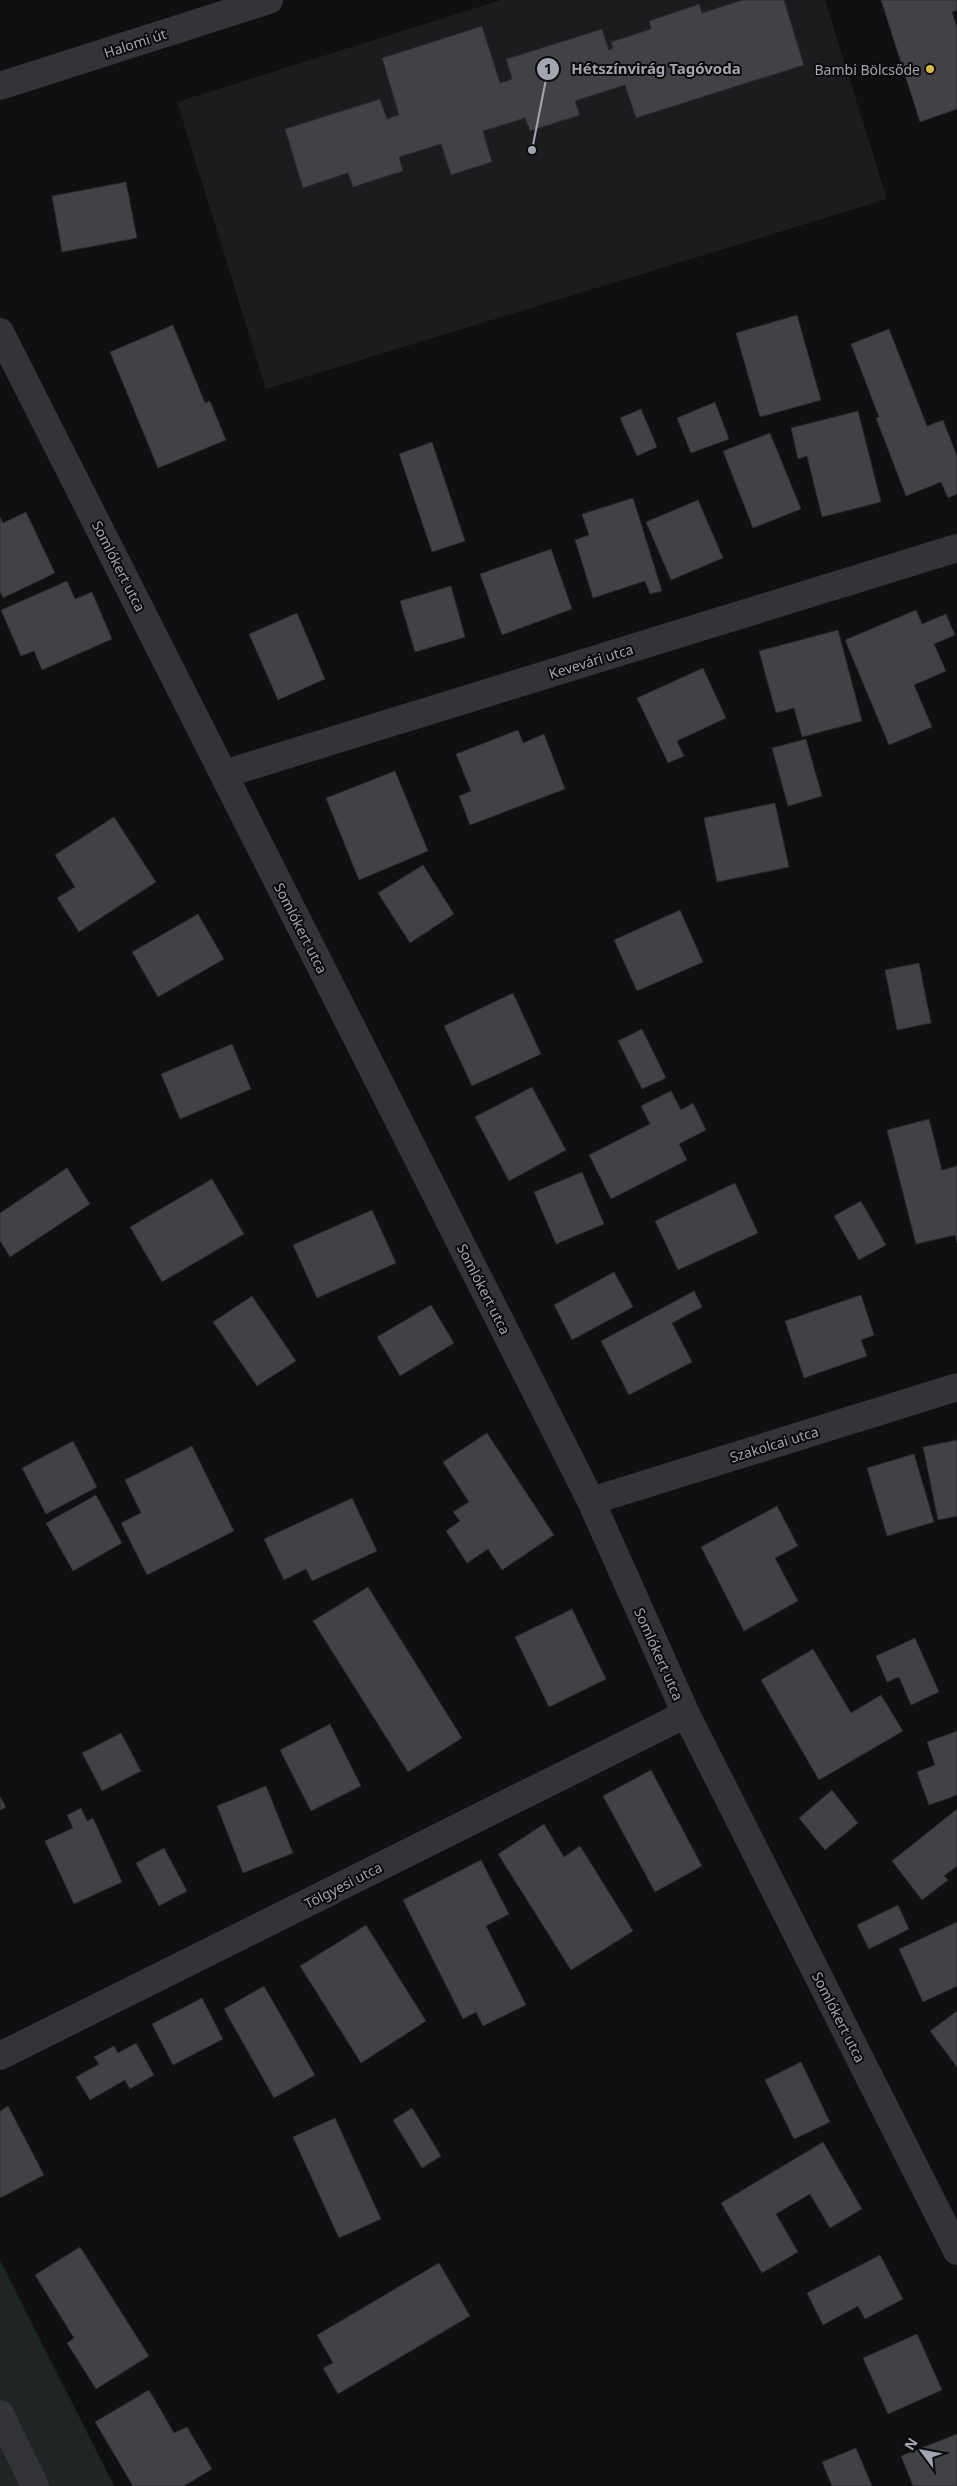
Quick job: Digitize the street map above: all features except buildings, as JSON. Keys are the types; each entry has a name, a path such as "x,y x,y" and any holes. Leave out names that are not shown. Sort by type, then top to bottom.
{"street":[{"name":"Halomi út","path":"0,86 269,0"},
{"name":"Somlókert utca","path":"0,332 591,1501 686,1714 948,2210 957,2251"},
{"name":"Kevevári utca","path":"224,774 957,548"},
{"name":"Szakolcai utca","path":"591,1501 957,1387"},
{"name":"Tölgyesi utca","path":"0,2056 686,1714"},
{"path":"0,2414 35,2486"}],"shaded area":[{"path":"501,0 825,0 887,199 266,389 177,102"},
{"path":"0,2260 114,2486 0,2486"}],"place":[{"name":"Bambi Bölcsőde","path":"930,69"},
{"name":"Hétszínvirág Tagóvoda","path":"532,150"}]}
